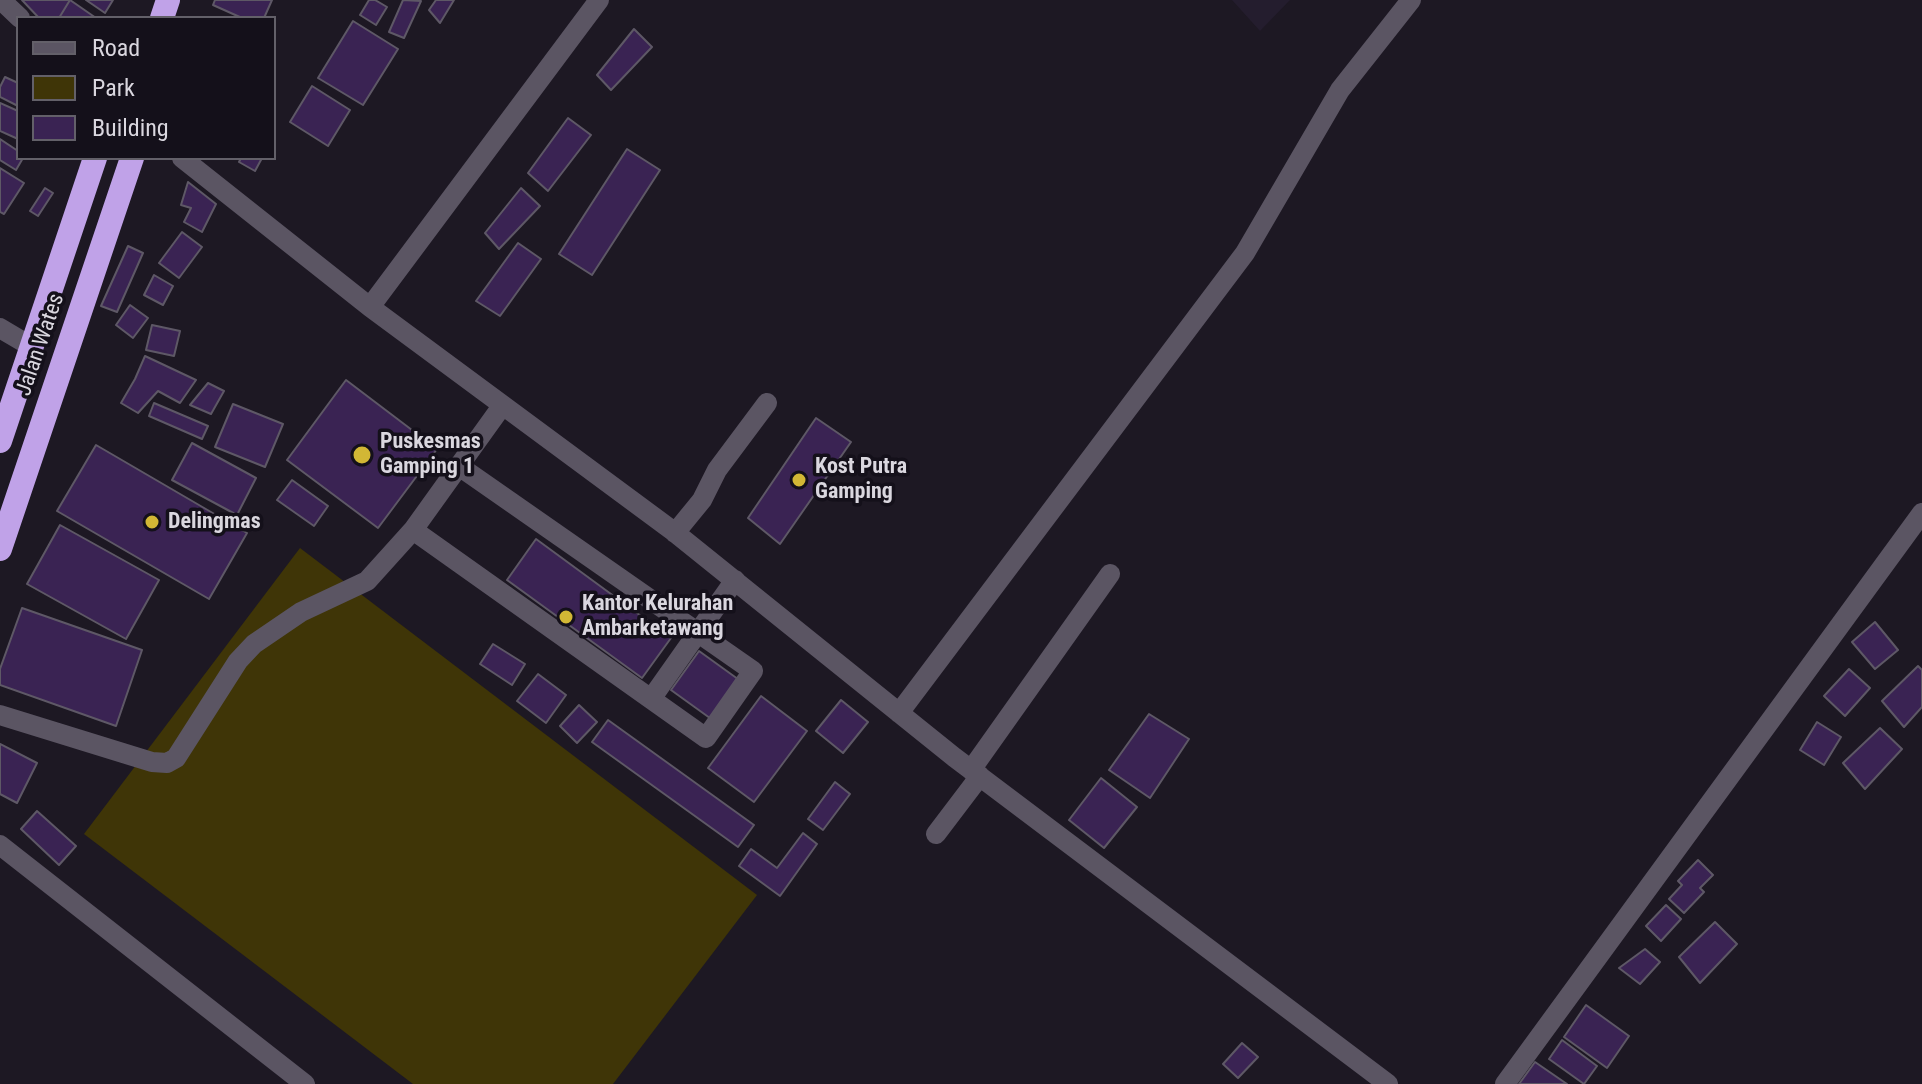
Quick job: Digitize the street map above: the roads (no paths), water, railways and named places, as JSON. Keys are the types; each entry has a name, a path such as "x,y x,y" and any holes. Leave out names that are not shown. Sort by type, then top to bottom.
{"highway":[{"name":"Jalan Wates","path":"0,441 94,160"},
{"name":"Jalan Wates","path":"0,549 131,160"}],"street":[{"path":"1,0 18,16"},
{"path":"370,307 599,0"},
{"path":"899,713 1245,253 1340,90 1411,0"},
{"path":"185,160 370,307 675,533 976,773 1388,1084"},
{"path":"0,328 32,347"},
{"path":"675,533 702,500 717,470 767,403"},
{"path":"0,715 152,762 167,763 176,758 238,661 278,625 367,581 413,530 502,406"},
{"path":"413,530 706,738 753,671 459,466"},
{"path":"1505,1084 1922,513"},
{"path":"936,834 1110,574"},
{"path":"651,699 735,580"},
{"path":"0,845 305,1084"}],"place":[{"name":"Puskesmas Gamping 1","path":"362,455"},
{"name":"Kost Putra Gamping","path":"799,480"},
{"name":"Delingmas","path":"152,522"},
{"name":"Kantor Kelurahan Ambarketawang","path":"566,617"}]}
